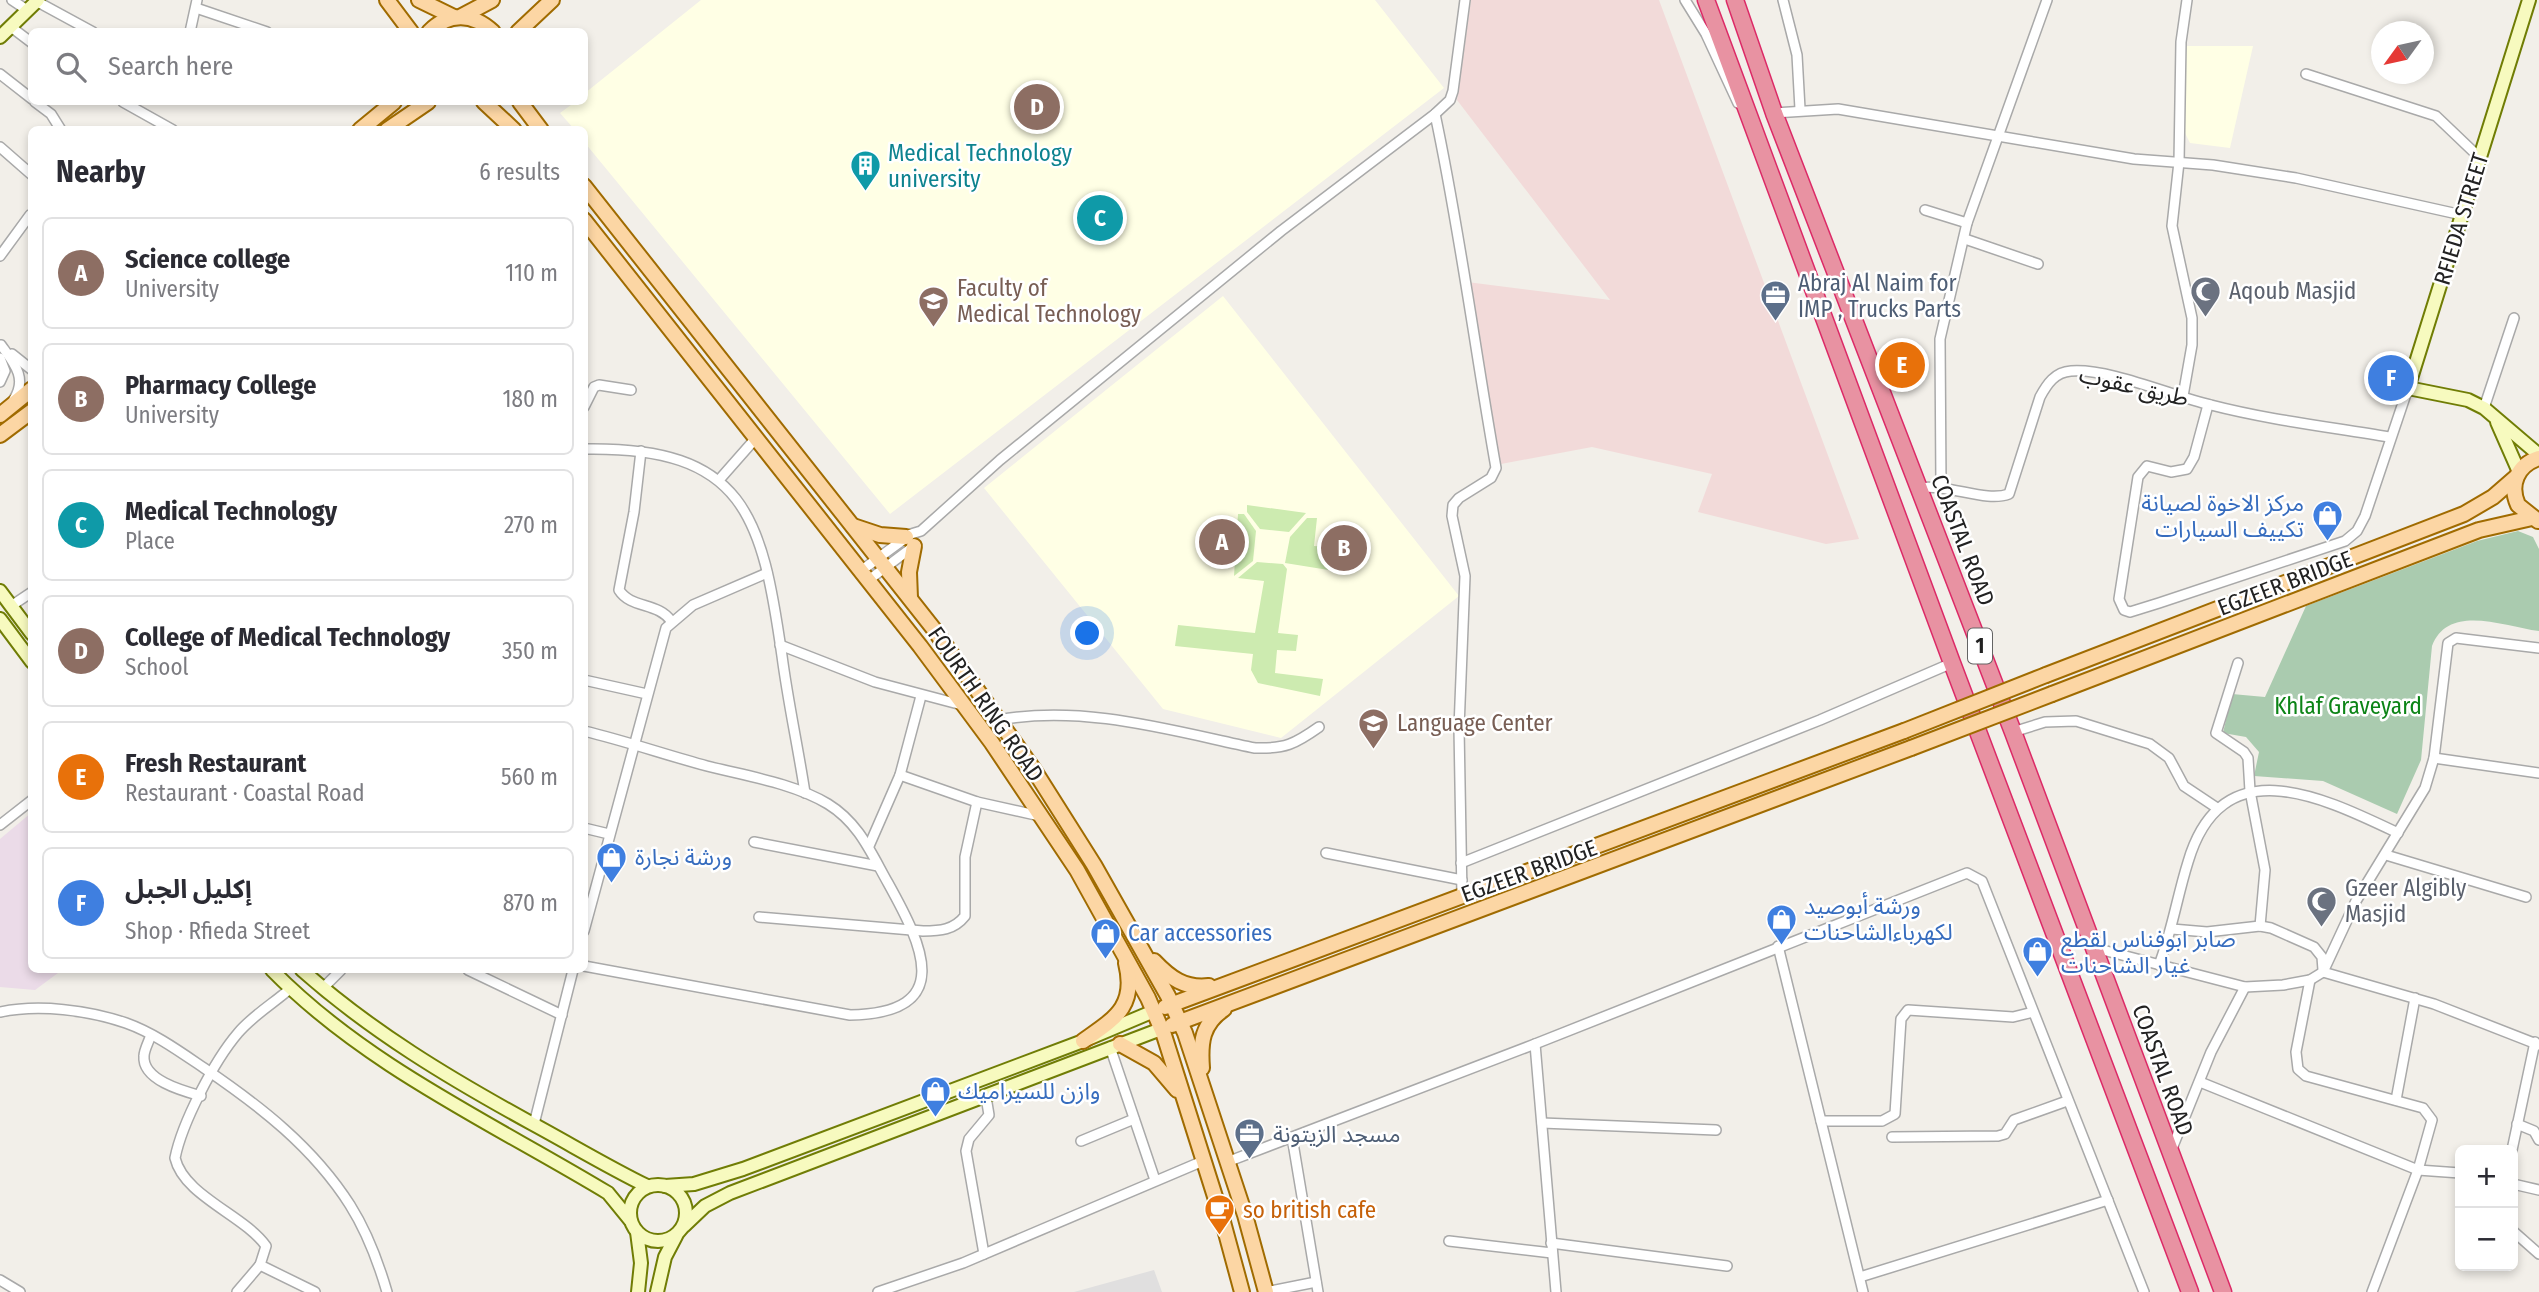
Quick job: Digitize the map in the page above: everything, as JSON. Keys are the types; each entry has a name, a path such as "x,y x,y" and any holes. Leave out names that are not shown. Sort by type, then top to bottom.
{"highway":[{"path":"1706,0 1952,663 2190,1292"},
{"name":"COASTAL ROAD","path":"1735,0 1774,113 2013,732 2223,1292"}],"main road":[{"path":"387,0 408,28"},
{"path":"419,0 458,17 477,20 488,28"},
{"path":"437,28 492,0"},
{"path":"522,28 552,0"},
{"name":"RFIEDA STREET","path":"2408,388 2529,0"},
{"path":"0,37 34,4"},
{"path":"365,126 390,105"},
{"path":"393,126 424,105"},
{"path":"487,105 510,126"},
{"path":"522,105 538,126"},
{"name":"FOURTH RING ROAD","path":"588,191 911,598 1061,812 1143,950 1180,1022 1227,1162 1266,1292"},
{"name":"FOURTH RING ROAD","path":"588,225 866,575 992,743 1077,870 1120,945 1161,1029 1189,1110 1242,1292"},
{"path":"2408,388 2468,400 2483,408 2539,456"},
{"path":"4,412 28,392"},
{"path":"0,435 28,414"},
{"path":"2497,421 2517,475 2515,499 2536,522"},
{"name":"EGZEER BRIDGE","path":"1154,1012 1904,730 2464,514 2493,497 2531,460 2539,456"},
{"name":"EGZEER BRIDGE","path":"1161,1029 2052,695 2479,530 2536,522"},
{"path":"853,526 910,542 911,598"},
{"path":"0,591 28,629"},
{"path":"0,619 28,657"},
{"path":"1083,1041 1118,1016 1126,1002 1127,968 1120,945"},
{"path":"1143,950 1165,973 1186,985 1198,987 1235,981"},
{"path":"275,973 332,1022 387,1063 608,1193 637,1232 641,1263 638,1292"},
{"path":"306,973 343,1004 424,1062 602,1165 647,1186 715,1179 1154,1012"},
{"path":"1205,1093 1201,1045 1205,1029 1211,1018 1242,999"},
{"path":"332,1022 343,1004"},
{"path":"657,1292 665,1257 680,1231 705,1206 730,1193 1161,1029"},
{"path":"1115,1046 1154,1063 1173,1084 1189,1110"},
{"path":"665,1185 684,1201 680,1231"},
{"path":"630,1220 635,1196 647,1186"},
{"path":"637,1232 656,1241 680,1231"}],"street":[{"path":"12,0 34,4 85,28"},
{"path":"866,575 910,542 1000,460 1281,231 1450,100 1465,0"},
{"path":"1685,0 1706,34 1731,92 1754,124"},
{"path":"1783,0 1797,55 1800,109"},
{"path":"1941,486 1940,339 1967,223 2047,0"},
{"path":"2183,396 2192,345 2192,318 2172,226 2179,162 2181,42 2187,0"},
{"path":"191,28 197,4 257,28"},
{"path":"10,27 28,40"},
{"path":"0,74 28,96"},
{"path":"2306,74 2436,116 2480,158"},
{"path":"39,105 51,114 58,126"},
{"path":"127,105 166,126"},
{"path":"1774,113 1800,109 1838,109 2134,159 2179,162 2296,178 2462,215"},
{"path":"1435,114 1457,220 1466,297 1496,468 1492,478 1459,498 1453,505 1452,516 1465,576 1459,728 1462,896"},
{"path":"0,147 28,172"},
{"path":"1925,210 1967,223"},
{"path":"0,256 28,218"},
{"path":"1965,239 2038,264"},
{"path":"2483,408 2514,318"},
{"path":"1,344 28,367"},
{"path":"1,344 21,377 18,394 4,412"},
{"path":"0,358 5,370 0,382"},
{"name":"طريق عقوب","path":"1918,488 1941,486 1999,498 2009,494 2040,397 2047,384 2059,374 2081,371 2183,396 2208,405 2389,437"},
{"path":"588,399 594,387 599,385 631,390"},
{"name":"RFIEDA STREET","path":"2208,405 2194,457 2187,469 2171,472 2147,466 2138,477 2119,600 2124,610 2130,612 2159,603 2344,541 2357,531 2365,516 2389,437 2408,388"},
{"path":"719,480 756,438"},
{"path":"588,449 641,451 678,458 719,480 750,518 767,573 805,793"},
{"path":"641,451 634,512 619,590 623,597 659,609 671,621"},
{"path":"588,915 666,628 693,605 767,573"},
{"path":"11,606 28,595"},
{"path":"2094,948 2245,987 2309,980 2323,972 2345,922 2425,788 2434,758 2448,643 2456,638 2539,649"},
{"path":"780,645 831,667 921,696 962,705"},
{"path":"1461,863 1820,720 1952,663"},
{"path":"2238,663 2216,733 2246,755 2265,870 2260,926"},
{"path":"588,681 647,694"},
{"path":"869,846 900,775 921,696"},
{"path":"999,720 1053,715 1104,719 1255,748 1276,748 1295,743 1319,727"},
{"path":"2013,732 2045,722 2076,721 2150,744 2169,758 2184,786 2217,808"},
{"path":"588,732 636,743 805,793 842,813 869,846 912,930 923,963 922,978 909,1000 879,1015 824,1012 588,967"},
{"path":"2434,758 2539,773"},
{"path":"900,775 977,802 1040,816"},
{"path":"2159,965 2172,929 2188,861 2208,819 2217,808 2250,791 2272,789 2333,802 2398,833"},
{"path":"759,917 912,930 945,930 965,916 965,857 977,802"},
{"path":"0,825 28,803"},
{"path":"588,829 608,834"},
{"path":"754,842 878,866"},
{"path":"1326,853 1462,880"},
{"path":"2386,855 2526,897"},
{"path":"1227,1162 1535,1044 1777,946 1967,873 1975,874 1982,881 2144,1292"},
{"path":"2172,929 2207,932 2260,926 2287,933 2314,947 2322,957 2323,972"},
{"path":"1777,946 1863,1292"},
{"path":"2323,972 2416,998 2537,1044 2513,1145"},
{"path":"323,988 338,973"},
{"path":"474,973 562,1014"},
{"path":"534,1124 572,973"},
{"path":"2309,980 2296,1052 2298,1069 2306,1076 2423,1108 2430,1114 2432,1124 2372,1292"},
{"path":"2170,1153 2223,1026 2245,987"},
{"path":"237,1292 260,1265 266,1246 258,1235 201,1192 177,1166 177,1148 212,1074 239,1032 291,988"},
{"path":"2396,1100 2416,998"},
{"path":"0,1012 42,1009 77,1012 127,1024 151,1035 212,1074 270,1116 331,1177 350,1205 376,1254 387,1292"},
{"path":"1821,1121 1882,1122 1891,1119 1895,1114 1901,1019 1908,1010 2013,1017 2033,1012"},
{"path":"151,1035 144,1056 150,1073 179,1090 201,1097"},
{"path":"1535,1044 1556,1292"},
{"path":"1115,1046 1155,1180"},
{"path":"2200,1082 2417,1170 2455,1173"},
{"path":"984,1254 966,1152 969,1139 989,1115 986,1097"},
{"path":"1892,1137 2005,1135 2014,1120 2067,1101"},
{"path":"1081,1141 1135,1119"},
{"path":"1542,1123 1716,1130"},
{"path":"2517,1124 2534,1131 2539,1140"},
{"path":"1266,1292 1317,1287 1293,1137"},
{"path":"878,1292 984,1254 1203,1160"},
{"path":"2518,1185 2539,1190"},
{"path":"1860,1278 2108,1200"},
{"path":"2518,1235 2539,1254"},
{"path":"1449,1241 1552,1253"},
{"path":"1551,1243 1727,1266"},
{"path":"260,1265 315,1292"},
{"path":"0,1280 20,1292"},
{"path":"910,1281 913,1292"}],"shaded area":[{"name":"Faculty of Medical Technology","path":"701,0 1375,0 1444,88 890,514 588,147 588,126 571,126 560,113 571,105 588,105 588,91"},
{"path":"1471,0 1659,0 1859,539 1826,544 1698,512 1712,474 1592,447 1501,464 1467,282 1610,300 1457,100"},
{"path":"2182,46 2253,46 2230,148 2190,143 2185,133"},
{"path":"1223,296 1459,596 1281,738 1163,709 984,488"},
{"path":"28,816 28,973 58,973 35,990 0,987 0,839"},
{"path":"1154,1270 1162,1292 1074,1292"}],"green space":[{"path":"1247,505 1306,513 1289,532 1260,529 1247,512"},
{"path":"1238,514 1244,514 1256,531 1253,561 1234,576"},
{"path":"1307,518 1317,518 1314,546 1344,548 1341,572 1285,563 1290,537"},
{"name":"Khlaf Graveyard","path":"2518,531 2533,537 2539,549 2539,631 2494,622 2463,621 2450,625 2440,633 2432,646 2421,760 2397,814 2323,781 2254,776 2259,752 2246,737 2223,733 2232,694 2265,697 2306,606 2477,541"},
{"path":"1257,562 1283,564 1287,569 1278,633 1298,635 1296,651 1277,650 1275,673 1323,679 1320,696 1258,683 1251,670 1253,654 1175,646 1178,625 1255,633 1264,581 1238,578"}],"place":[{"name":"College of Medical Technology","path":"1037,107"},
{"name":"Medical Technology university","path":"865,193"},
{"name":"Medical Technology","path":"1100,218"},
{"name":"Aqoub Masjid","path":"2206,318"},
{"name":"Abraj Al Naim for IMP , Trucks Parts","path":"1775,323"},
{"name":"Faculty of Medical Technology","path":"934,328"},
{"name":"Fresh Restaurant","path":"1902,365"},
{"name":"إكليل الجبل","path":"2391,378"},
{"name":"Science college","path":"1222,542"},
{"name":"مركز الاخوة لصيانة تكييف السيارات","path":"2327,543"},
{"name":"Pharmacy College","path":"1344,548"},
{"name":"Language Center","path":"1374,750"},
{"name":"ورشة نجارة","path":"612,884"},
{"name":"Gzeer Algibly Masjid","path":"2322,928"},
{"name":"ورشة أبوصيد لكهرباءالشاحنات","path":"1781,946"},
{"name":"Car accessories","path":"1105,960"},
{"name":"صابر ابوفناس لقطع غيار الشاحنات","path":"2038,979"},
{"name":"وازن للسيراميك","path":"935,1118"},
{"name":"مسجد الزيتونة","path":"1250,1161"},
{"name":"so british cafe","path":"1220,1237"}]}
